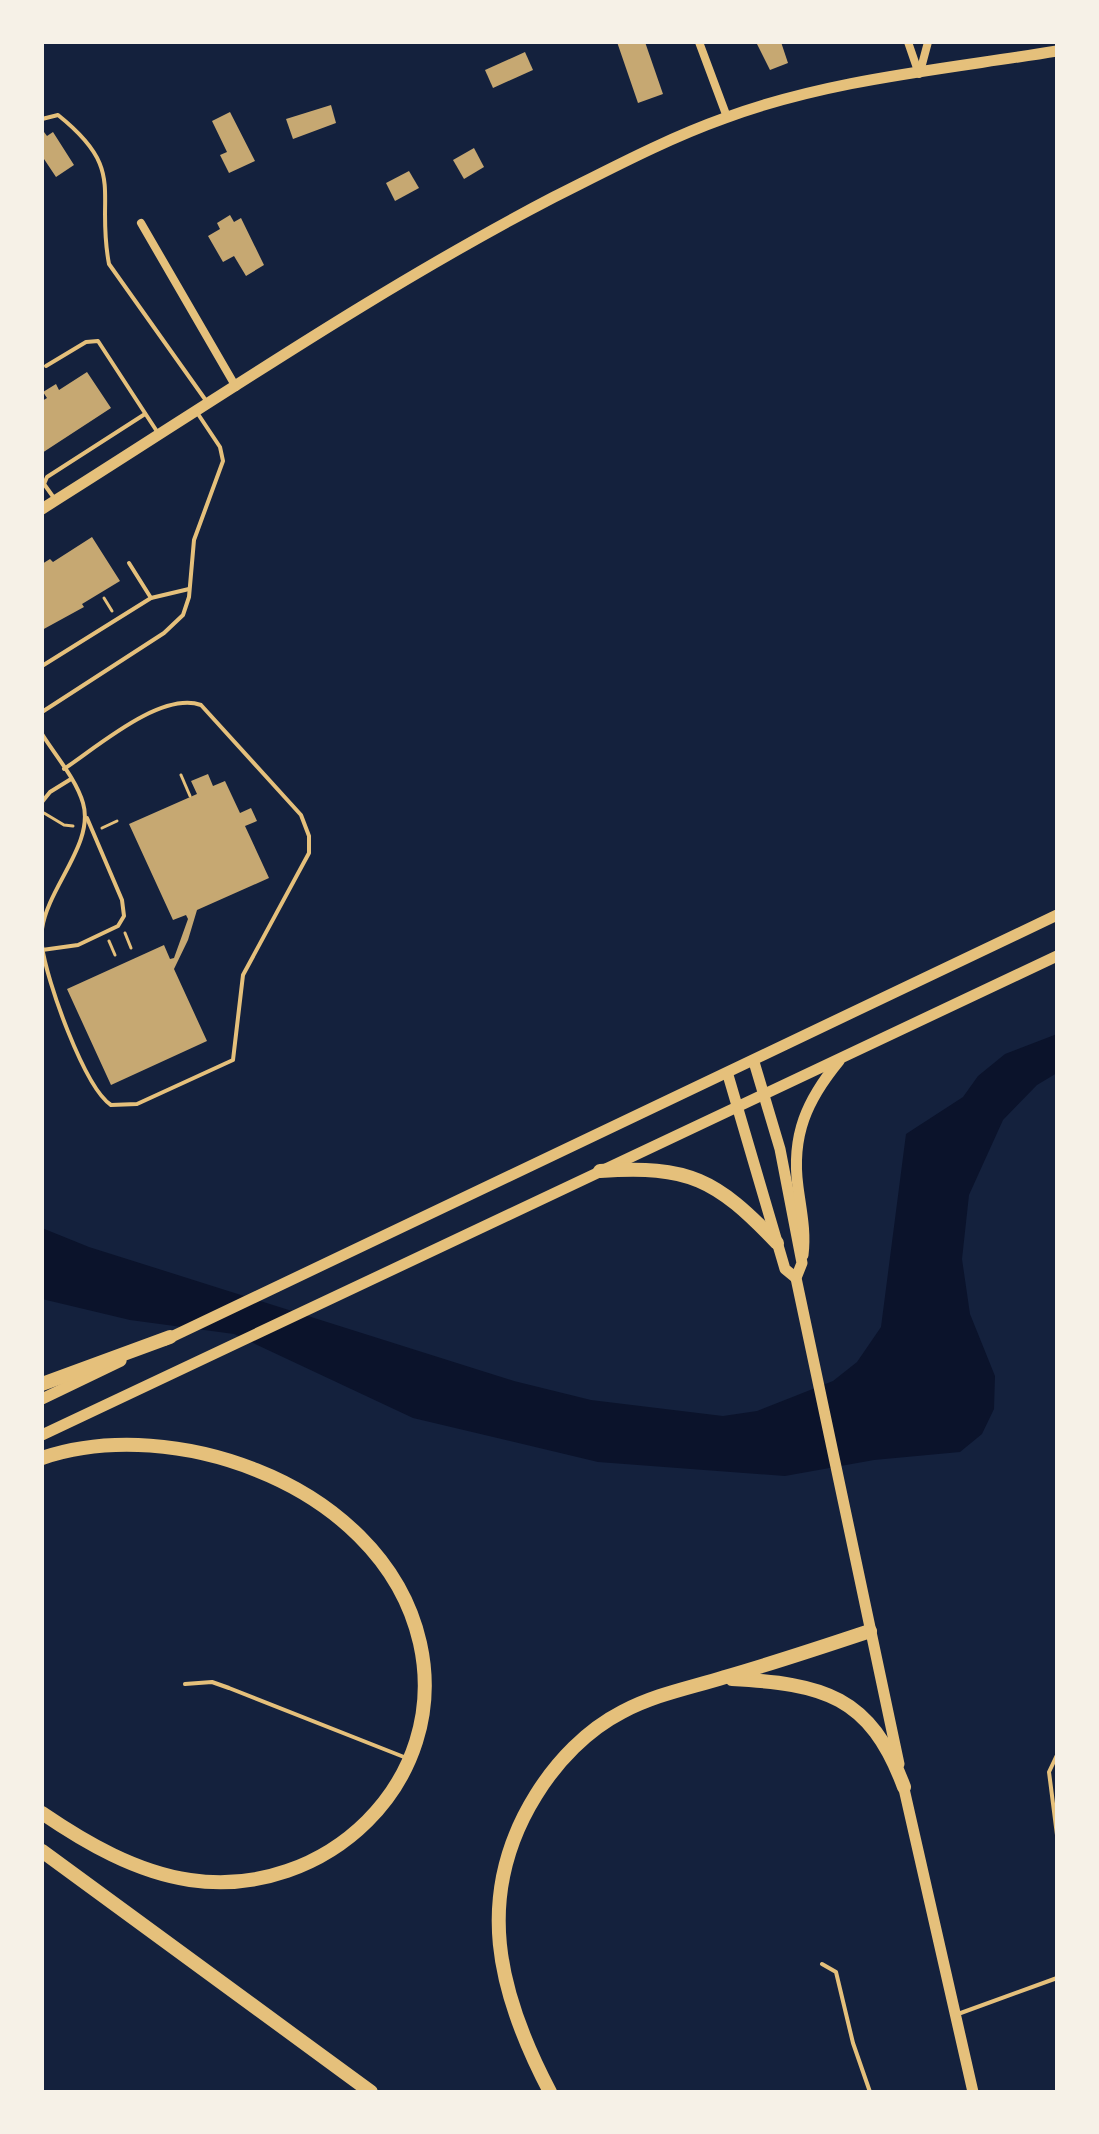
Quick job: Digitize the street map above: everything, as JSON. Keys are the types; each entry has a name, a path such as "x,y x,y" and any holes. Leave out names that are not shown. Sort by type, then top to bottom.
{"highway":[{"path":"600,1171 660,1169 683,1173 728,1195 777,1243"},
{"path":"42,1384 87,1373 170,1337"},
{"path":"42,1458 64,1450 99,1446 149,1446 221,1456 310,1495 350,1526 383,1564 407,1605 420,1644 424,1690 421,1721 408,1759 379,1809 344,1843 321,1857 269,1879 228,1883 164,1874 83,1840 42,1813"},
{"path":"550,2092 528,2050 501,1962 498,1900 502,1874 520,1825 549,1775 601,1725 661,1694 723,1678 870,1631"},
{"path":"723,1678 796,1684 838,1699 877,1731 893,1757 904,1787"},
{"path":"42,1851 371,2092"}],"main road":[{"path":"42,509 444,255 629,159 727,117 856,82 1057,51"},
{"path":"170,1337 728,1075 1057,915"},
{"path":"42,1435 1057,956"},
{"path":"843,1057 809,1101 799,1130 795,1163 806,1237 796,1278 870,1631 973,2092"},
{"path":"754,1062 780,1149 802,1263"},
{"path":"728,1075 785,1269 796,1278"},
{"path":"42,1399 87,1373"}],"street":[{"path":"699,42 727,117"},
{"path":"908,42 919,74"},
{"path":"919,74 928,42"},
{"path":"141,223 236,387"}],"lane":[{"path":"42,119 58,115 86,138 102,163 107,182 105,241 109,264 209,404"},
{"path":"46,366 94,339 159,435"},
{"path":"42,712 175,624 183,615 194,540 223,461 220,447 196,412"},
{"path":"55,501 44,484 46,479 145,414"},
{"path":"129,563 151,598"},
{"path":"42,666 151,598 189,589"},
{"path":"42,734 64,769 71,779 124,911 121,922 105,933 71,948 42,948 58,1008 98,1091 111,1105 137,1104 233,1060 243,975 309,853 309,836 301,815 201,705 178,702 161,707 64,769"},
{"path":"42,802 50,792 71,779"},
{"path":"42,929 53,890 76,851 85,815"},
{"path":"185,1684 212,1682 408,1759"},
{"path":"1057,1755 1049,1772 1057,1835"},
{"path":"822,1964 836,1972 853,2043 870,2092"},
{"path":"955,2015 1057,1978"}],"path":[{"path":"104,598 117,619"},
{"path":"181,775 190,796"},
{"path":"42,811 64,825 84,826"},
{"path":"92,832 117,821"},
{"path":"105,933 115,955"}],"water":[{"path":"1057,1034 1057,1073 1037,1085 1003,1120 969,1195 962,1259 970,1314 995,1376 994,1409 982,1434 960,1452 874,1460 785,1476 598,1462 413,1418 234,1334 130,1320 42,1299 42,1228 89,1247 514,1381 591,1400 723,1416 757,1411 833,1381 857,1362 881,1327 906,1134 963,1097 978,1076 1005,1054"}],"building":[{"path":"617,42 645,42 663,94 638,103"},
{"path":"756,42 781,42 788,63 770,70"},
{"path":"525,52 533,70 493,88 485,70"},
{"path":"331,105 336,123 293,139 286,119"},
{"path":"230,112 255,161 229,173 220,155 227,152 212,121"},
{"path":"44,132 47,136 53,132 74,165 56,177 42,156"},
{"path":"474,148 484,167 464,179 453,160"},
{"path":"409,171 419,188 395,201 386,183"},
{"path":"230,215 234,222 241,218 264,265 246,276 234,256 223,262 208,236 220,229 217,223"},
{"path":"87,372 111,408 42,453 42,401 47,398 43,392 56,384 59,390"},
{"path":"92,537 120,581 82,604 84,607 42,630 42,564 50,559 53,562"},
{"path":"208,774 213,786 225,781 240,813 251,808 257,821 245,826 269,878 197,910 188,940 174,969 207,1041 111,1085 67,989 164,945 170,959 174,958 188,919 186,915 173,920 129,824 197,794 191,781"}]}
